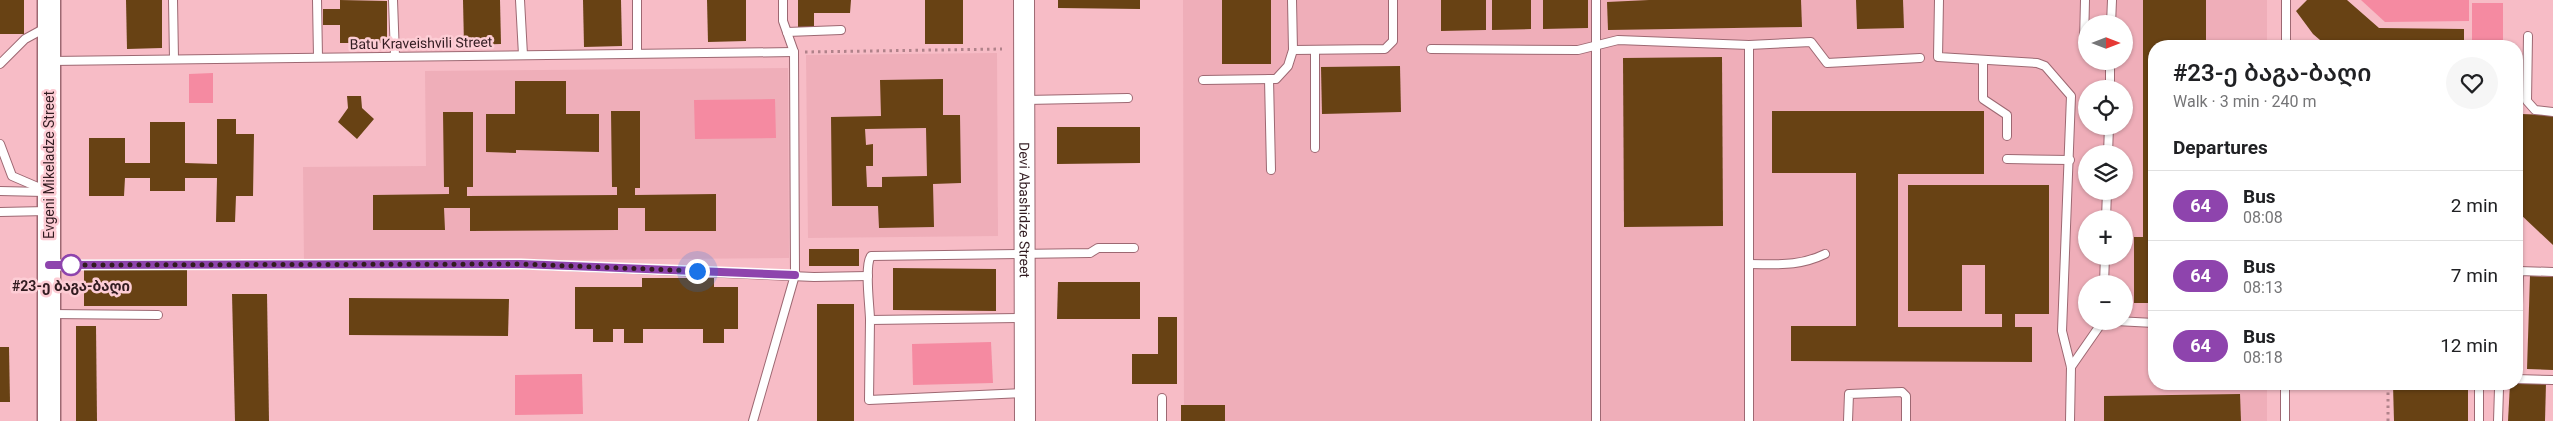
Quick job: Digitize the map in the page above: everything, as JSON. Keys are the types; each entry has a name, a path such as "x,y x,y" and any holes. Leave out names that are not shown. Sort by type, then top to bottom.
{"main road":[{"name":"Evgeni Mikeladze Street","path":"49,0 49,421"}],"street":[{"name":"Devi Abashidze Street","path":"1024,0 1025,421"}],"lane":[{"path":"173,0 174,59"},
{"path":"317,0 318,57"},
{"path":"393,0 395,56"},
{"path":"520,0 523,55"},
{"path":"637,0 638,53"},
{"path":"754,421 795,275 794,52 783,22 783,0"},
{"path":"1203,80 1276,79 1288,66 1293,50 1292,0"},
{"path":"1293,50 1379,50 1389,47 1393,41 1393,0"},
{"path":"1596,0 1596,421"},
{"path":"1939,0 1938,57 2037,62 2044,66 2071,96 2062,331 2071,367 2070,421"},
{"path":"2085,0 2085,15"},
{"path":"2111,15 2112,0"},
{"path":"2286,0 2287,40"},
{"path":"0,64 25,40 48,26"},
{"path":"787,32 841,30"},
{"path":"2528,36 2527,101 2535,110 2553,112"},
{"path":"1431,49 1578,50 1618,40 1749,45 1811,42 1828,63 1920,58"},
{"path":"1749,45 1749,421"},
{"path":"1315,50 1315,148"},
{"name":"Batu Kraveishvili Street","path":"48,61 794,52"},
{"path":"1983,60 1983,99 2007,115 2007,136"},
{"path":"1268,79 1271,170"},
{"path":"1024,100 1128,98"},
{"path":"0,144 12,176 49,202"},
{"path":"2007,159 2070,160"},
{"path":"0,191 49,202"},
{"path":"0,212 49,202"},
{"path":"1025,393 868,400 870,320 868,259 871,256 1090,253 1098,248 1134,248"},
{"path":"1749,264 1807,263 1825,254"},
{"path":"49,265 521,264 795,275 868,276"},
{"path":"2523,271 2553,272"},
{"path":"49,314 158,316"},
{"path":"870,320 1025,318"},
{"path":"2133,322 2148,323"},
{"path":"2071,367 2097,330"},
{"path":"2523,379 2553,380"},
{"path":"2285,390 2286,421"},
{"path":"2478,421 2479,390"},
{"path":"2498,421 2499,390"},
{"path":"1848,421 1849,394 1893,392 1905,395 1906,421"},
{"path":"1162,398 1162,421"}],"path":[{"path":"794,52 1002,49"},
{"path":"2388,390 2388,421"}],"shaded area":[{"path":"1183,0 2267,0 2267,40 2148,40 2148,390 2267,390 2267,421 1184,421"},
{"path":"2361,0 2469,0 2469,21 2385,22"},
{"path":"2472,3 2503,3 2503,40 2472,40"},
{"path":"997,53 998,236 808,238 806,55"},
{"path":"788,68 789,258 304,262 303,167 426,166 425,71"},
{"path":"213,73 213,103 189,103 189,74"},
{"path":"775,99 776,138 695,139 694,100"},
{"path":"991,342 993,383 913,385 912,344"},
{"path":"582,374 583,414 515,415 515,375"}],"building":[{"path":"0,0 24,0 24,34 0,34"},
{"path":"126,0 162,0 162,48 127,49"},
{"path":"340,0 387,1 387,43 340,43 340,25 323,25 323,9 340,9"},
{"path":"463,0 500,0 501,44 464,45"},
{"path":"583,0 621,0 622,46 584,47"},
{"path":"707,0 746,0 746,41 708,42"},
{"path":"798,0 851,0 850,13 814,13 814,29 798,29"},
{"path":"925,0 963,0 963,44 925,44"},
{"path":"1058,0 1140,0 1140,9 1058,8"},
{"path":"1222,0 1271,0 1271,64 1222,64"},
{"path":"1441,0 1486,0 1486,30 1441,31"},
{"path":"1492,0 1531,0 1531,29 1492,30"},
{"path":"1543,0 1588,0 1588,28 1543,29"},
{"path":"1649,0 1801,0 1802,27 1608,30 1607,2"},
{"path":"1856,0 1903,0 1904,28 1857,29"},
{"path":"2143,0 2206,0 2206,40 2148,40 2148,303 2134,303 2134,237 2143,237"},
{"path":"2307,0 2347,0 2379,28 2464,29 2464,40 2320,40 2313,34 2296,11"},
{"path":"1722,57 1723,226 1624,227 1623,58"},
{"path":"1400,66 1401,112 1322,114 1321,67"},
{"path":"943,79 943,115 960,115 961,183 933,184 934,227 879,228 878,206 832,206 831,117 881,116 880,80","holes":["926,128 927,176 882,177 882,187 867,187 866,166 873,166 873,144 866,145 865,129"]},
{"path":"515,81 566,81 566,114 599,114 599,152 516,150 516,153 486,152 486,114 515,114"},
{"path":"347,96 361,96 362,108 374,119 357,139 338,122 348,108"},
{"path":"611,111 640,111 640,188 635,188 635,195 716,194 716,231 645,231 645,208 618,208 618,230 470,231 470,208 444,208 445,230 373,230 373,195 449,194 449,187 444,187 443,112 473,112 473,187 467,187 467,196 617,195 617,187 612,187"},
{"path":"1772,111 1984,111 1984,174 1898,174 1898,327 2002,327 2002,314 1985,314 1985,265 1962,265 1962,311 1908,311 1908,185 2049,185 2049,314 2015,314 2015,327 2032,327 2032,362 1791,361 1791,326 1856,326 1856,173 1772,173"},
{"path":"2523,114 2553,115 2553,245 2523,217"},
{"path":"217,119 236,119 236,134 254,134 253,196 236,196 235,222 216,222 217,178 185,178 185,191 150,191 150,178 125,178 124,196 89,196 89,138 125,138 125,163 150,163 150,122 185,122 185,163 217,164"},
{"path":"1057,127 1140,127 1140,163 1057,164"},
{"path":"809,249 859,249 859,266 809,266"},
{"path":"893,268 996,269 996,311 893,310"},
{"path":"84,270 187,270 187,306 84,306"},
{"path":"2530,276 2553,277 2553,370 2527,369"},
{"path":"642,278 714,278 714,287 738,287 738,329 724,329 724,343 703,343 703,329 643,329 643,343 624,343 624,329 613,329 613,342 593,342 593,329 575,329 575,287 642,287"},
{"path":"1058,282 1140,282 1140,319 1057,319"},
{"path":"232,294 267,294 269,421 235,421"},
{"path":"349,298 509,299 508,336 349,335"},
{"path":"817,304 854,304 854,421 817,421"},
{"path":"1158,317 1177,317 1177,384 1132,384 1132,354 1158,354"},
{"path":"76,326 96,326 97,421 76,421"},
{"path":"0,347 9,347 10,402 0,402"},
{"path":"2523,382 2546,383 2545,421 2508,421 2510,390 2523,390"},
{"path":"2393,390 2468,390 2468,421 2394,421"},
{"path":"2240,394 2241,421 2104,421 2104,396"},
{"path":"1181,405 1225,405 1225,421 1181,421"}],"bus line":[{"name":"64","path":"49,265 521,264 795,275"}],"place":[{"name":"#23-ე ბაგა-ბაღი","path":"71,265"}],"route":[{"path":"71,265 69,265 521,264 697,271"}]}
